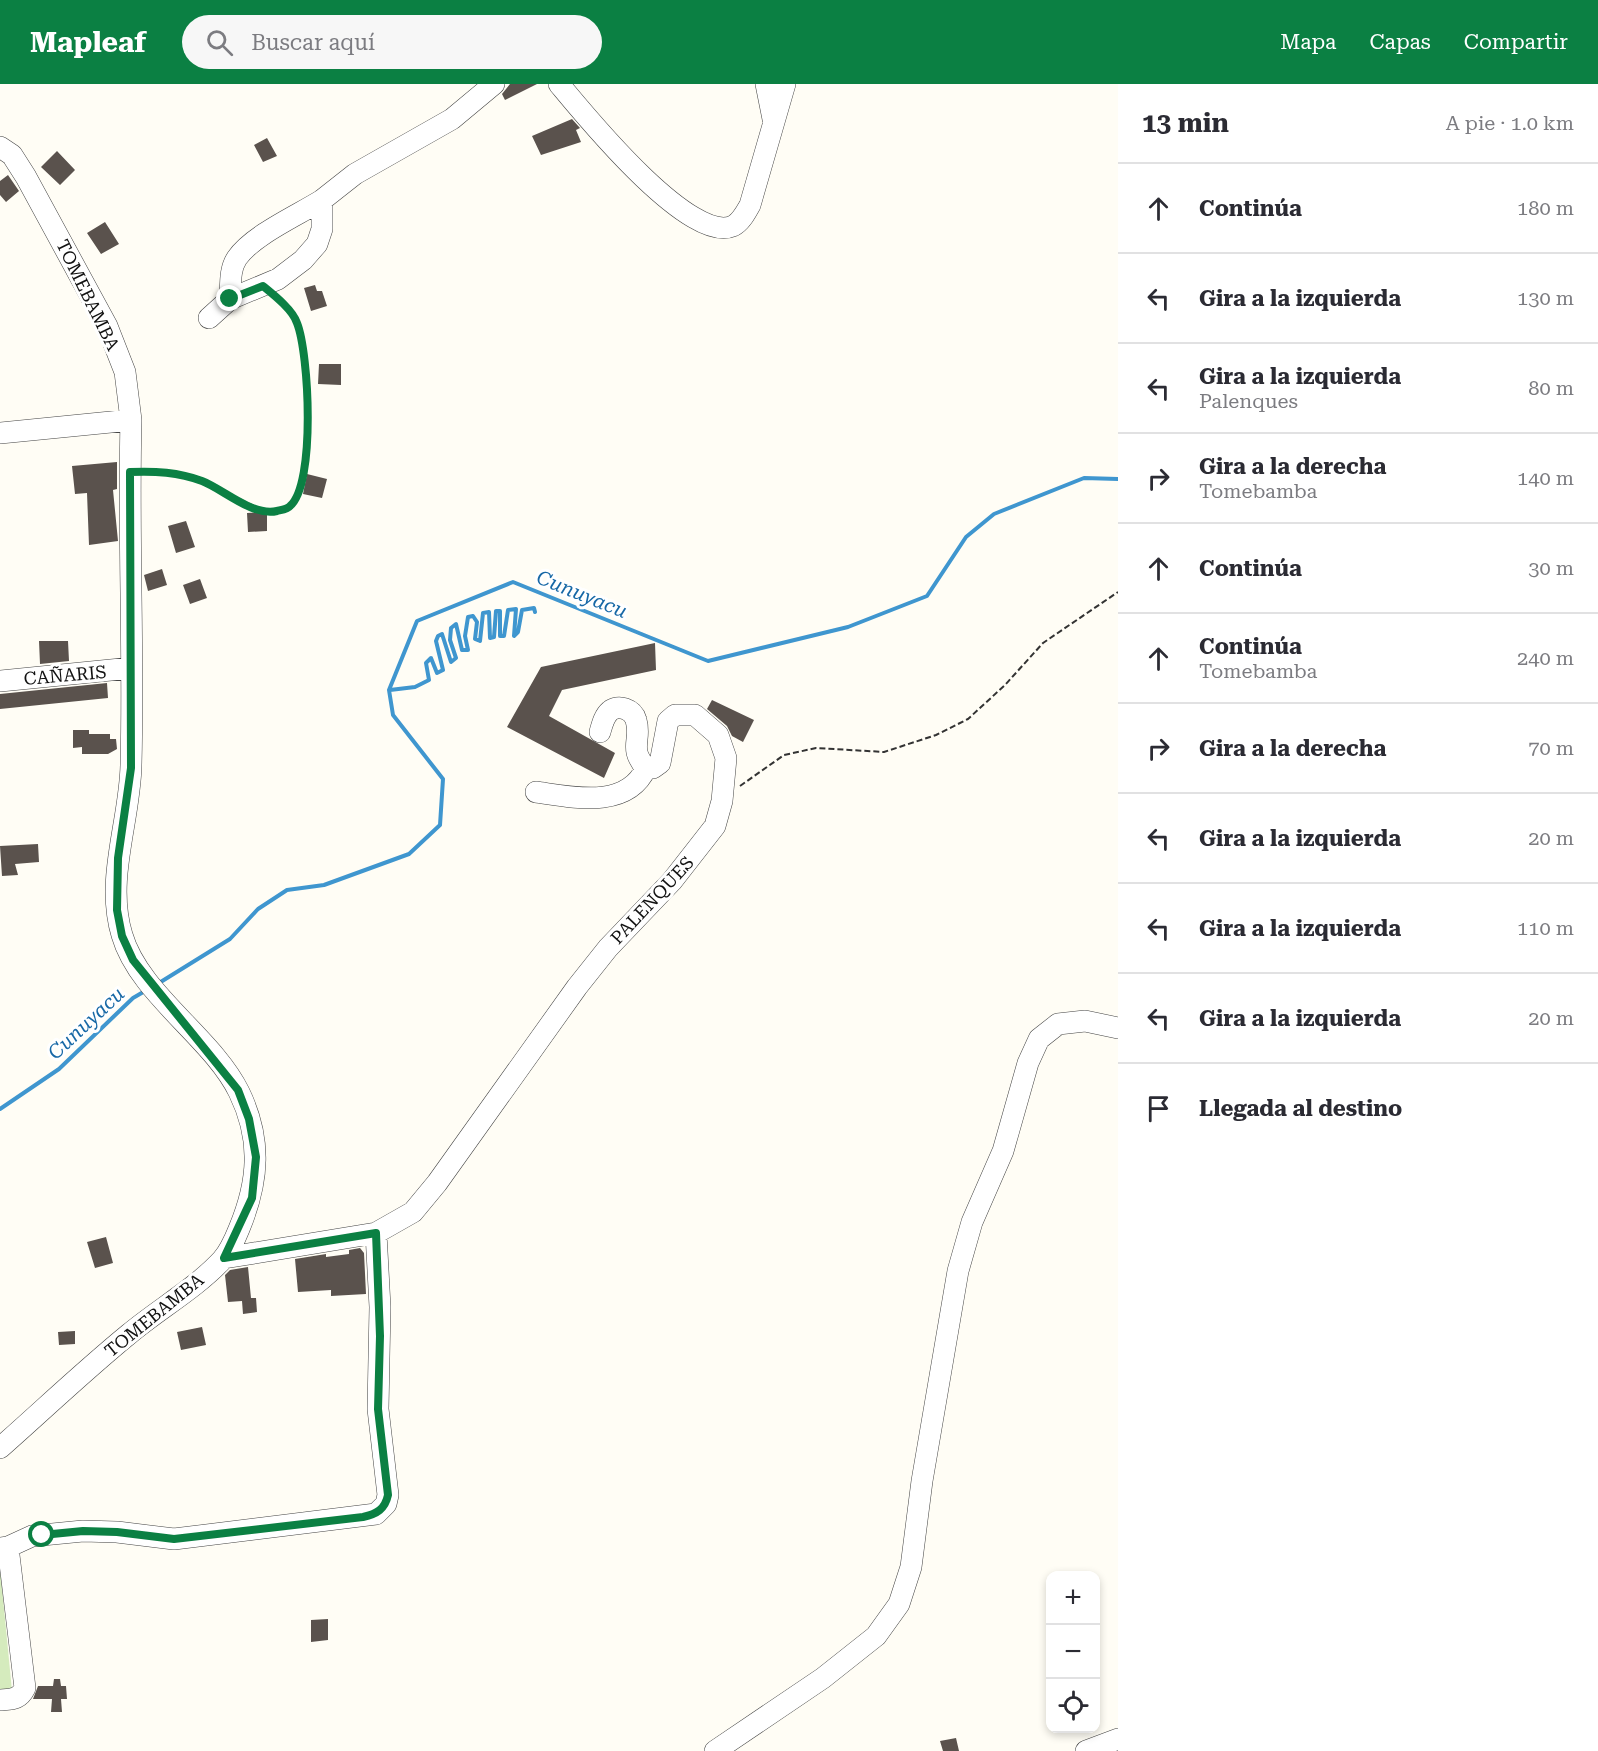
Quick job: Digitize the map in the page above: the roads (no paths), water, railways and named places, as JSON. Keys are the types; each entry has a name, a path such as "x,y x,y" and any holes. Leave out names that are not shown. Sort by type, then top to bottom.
{"street":[{"path":"230,299 231,272 238,257 256,240 322,200 355,174 452,118 494,84"},
{"path":"560,84 604,139 663,195 702,222 717,227 732,226 742,218 750,205 785,84"},
{"path":"766,84 773,121"},
{"name":"TOMEBAMBA","path":"0,147 12,155 26,177 107,326 124,372 131,420 131,768 118,858 117,910 122,936 133,960 164,1001 200,1039 238,1090 249,1119 256,1157 252,1198 224,1258 128,1335 0,1448"},
{"path":"209,318 230,299 278,279 295,267 317,244 322,229 322,200"},
{"path":"0,433 131,420"},
{"name":"CAÑARIS","path":"0,681 131,668"},
{"path":"536,792 581,797 614,796 633,787 646,768 636,753 636,720 633,714 626,708 617,707 609,711 600,732"},
{"name":"PALENQUES","path":"224,1258 376,1233 413,1212 577,987 608,948 697,851 715,826 722,801 726,758 717,735 695,715 687,713 675,716 668,721 660,763 646,768"},
{"path":"715,1751 823,1678 876,1636 899,1604 911,1567 922,1480 958,1272 972,1222 1003,1150 1028,1063 1039,1039 1058,1024 1084,1021 1118,1028"},
{"path":"0,1700 14,1699 21,1695 25,1688 4,1547 32,1536 83,1531 117,1532 174,1539 376,1514 386,1504 388,1495 378,1409 380,1316 376,1233"},
{"path":"1086,1751 1118,1739"}],"waterway":[{"name":"Cunuyacu","path":"159,983 230,939 258,909 287,890 324,885 409,854 440,825 443,779 393,715 389,690 417,621 513,582 708,661 848,627 927,596 966,537 994,514 1084,478 1118,479"},
{"path":"390,690 415,687 429,680 426,663 431,658 437,673 443,670 436,641 442,634 451,662 456,658 450,640 451,628 456,624 462,650 468,650 465,636 468,617 473,616 477,622 475,639 480,641 483,613 489,612 490,638 494,637 496,611 500,611 500,636 504,636 508,610 516,609 514,636 518,632 522,610 534,608 535,612"},
{"name":"Cunuyacu","path":"0,1109 59,1069 133,998 145,991"}]}
